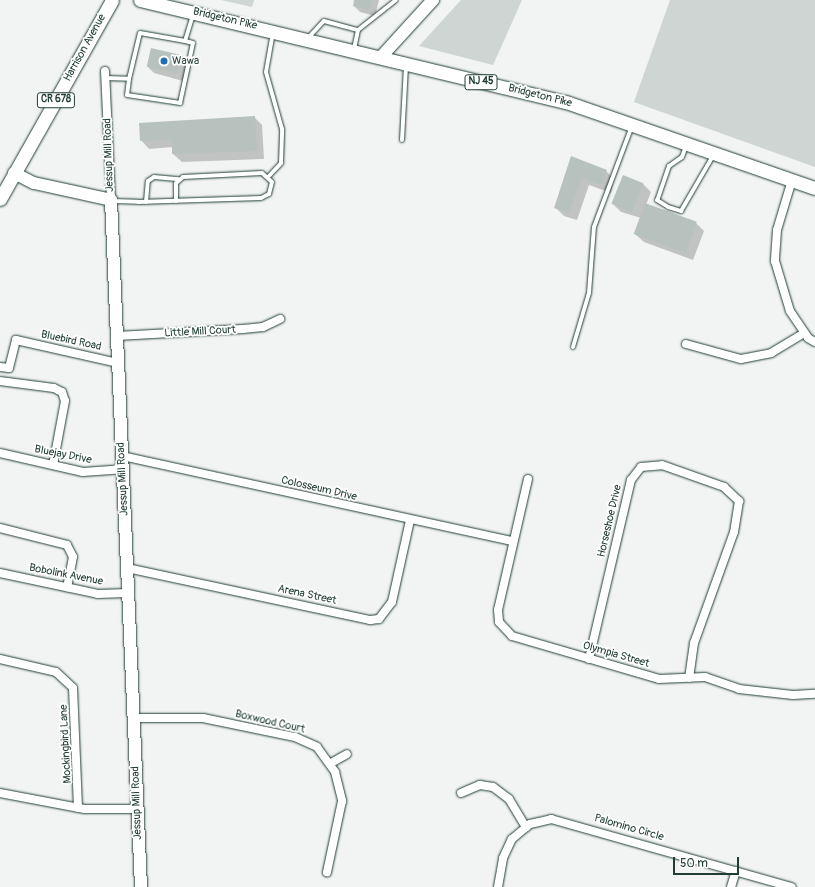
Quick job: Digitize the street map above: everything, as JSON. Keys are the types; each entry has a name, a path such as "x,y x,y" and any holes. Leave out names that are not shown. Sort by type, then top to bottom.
{"main road":[{"name":"Harrison Avenue","path":"0,199 4,184 14,173 112,0"},
{"name":"Bridgeton Pike","path":"140,0 552,98 715,152 815,188"}],"street":[{"path":"380,58 434,0"},
{"name":"Jessup Mill Road","path":"105,74 141,887"},
{"path":"14,173 34,183 110,200"},
{"path":"792,180 777,230 775,261 790,311 804,333 815,342"},
{"name":"Little Mill Court","path":"117,336 243,330 263,327 280,318"},
{"path":"686,344 741,359 771,353 804,333"},
{"name":"Bluebird Road","path":"9,368 16,340 118,363"},
{"path":"0,366 9,368 4,381 54,388 62,392 64,401 53,465"},
{"name":"Bluejay Drive","path":"0,453 93,473 122,469"},
{"name":"Colosseum Drive","path":"122,456 410,520 512,541"},
{"name":"Horseshoe Drive","path":"589,659 631,480 640,467 662,465 724,487 739,501 734,532 694,643 689,678"},
{"name":"Olympia Street","path":"528,479 512,541 499,601 499,622 512,636 659,680 705,677 740,689 769,694 815,694"},
{"name":"Arena Street","path":"127,568 370,620 379,619 392,602 410,520"},
{"path":"0,528 66,545 73,557 67,587"},
{"name":"Bobolink Avenue","path":"0,572 98,594 128,593"},
{"name":"Mockingbird Lane","path":"0,660 56,672 71,685 76,701 78,808"},
{"name":"Boxwood Court","path":"133,718 187,716 295,737 317,747 331,763 342,801 327,872"},
{"path":"331,763 347,754"},
{"path":"461,793 480,785 493,787 509,799 526,827"},
{"path":"0,793 78,808 137,809"},
{"name":"Palomino Circle","path":"498,887 508,847 526,827 539,820 563,821 792,887"},
{"path":"731,887 736,871"}],"lane":[{"path":"354,51 358,30 396,0"},
{"path":"185,41 194,12"},
{"path":"307,40 324,21 358,30"},
{"path":"269,176 281,162 282,129 266,72 273,31"},
{"path":"140,33 185,41 193,43 180,103 127,94 140,33"},
{"path":"402,140 406,64"},
{"path":"105,74 129,79"},
{"path":"573,347 589,292 594,227 633,124"},
{"path":"688,143 682,157 669,166 657,200 668,207 681,211 715,152"},
{"path":"146,202 148,180 154,177 179,178 262,173 269,176"},
{"path":"110,200 146,202 265,197 272,189 269,176"},
{"path":"176,201 175,189 179,178"}],"shaded area":[{"path":"221,0 254,0 252,7"},
{"path":"461,0 522,0 493,65 419,46"},
{"path":"670,0 815,0 815,167 634,102"}],"building":[{"path":"354,0 372,0 369,10 353,6"},
{"name":"Wawa","path":"151,48 181,55 177,73 147,67"},
{"path":"255,116 257,151 172,154 172,139 140,141 139,123"},
{"path":"571,156 607,170 602,185 581,178 569,213 554,208"},
{"path":"623,175 643,183 632,212 611,204"},
{"path":"645,203 697,222 685,253 634,234"}],"place":[{"name":"Wawa","path":"164,61"}]}
